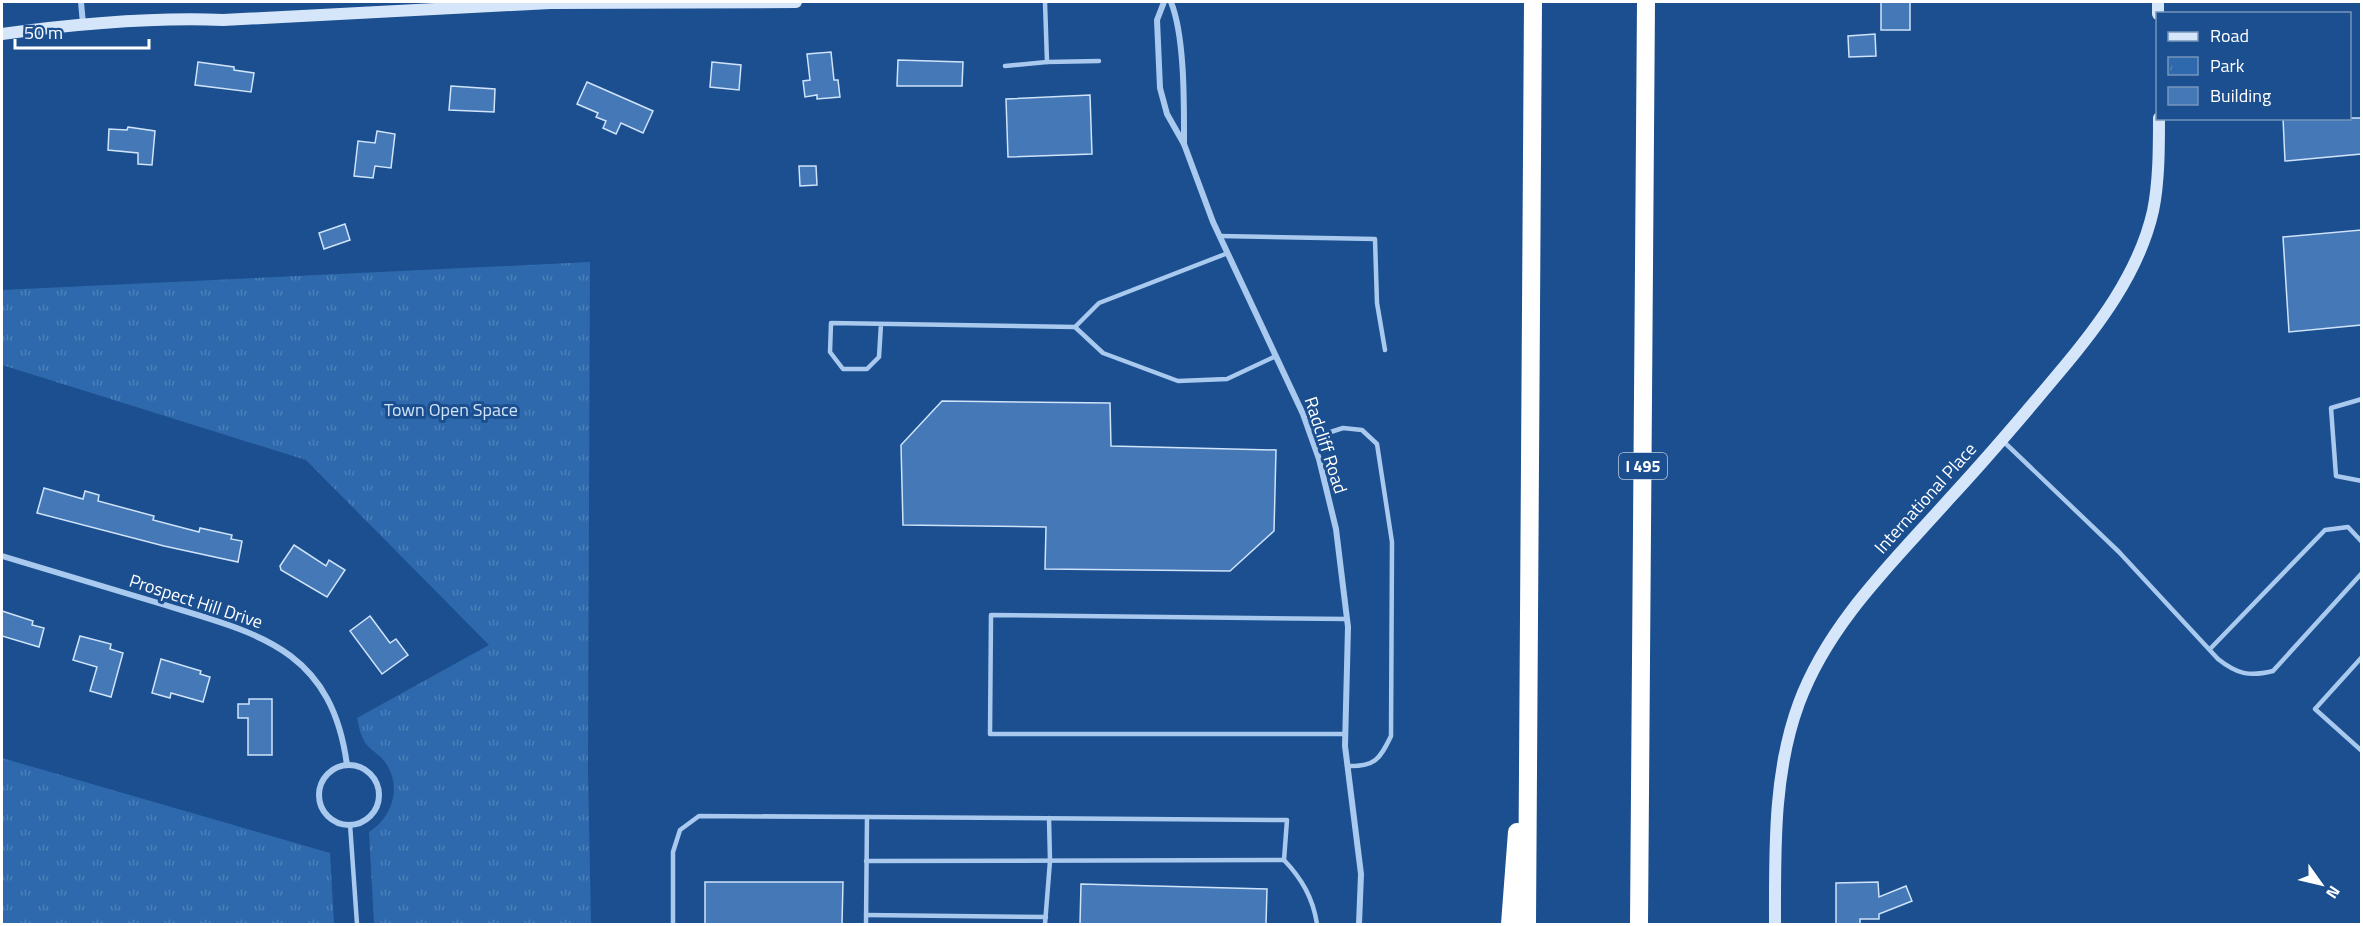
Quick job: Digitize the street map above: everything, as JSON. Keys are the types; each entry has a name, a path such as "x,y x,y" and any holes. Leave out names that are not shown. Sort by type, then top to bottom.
{"highway":[{"path":"1527,924 1533,2"},
{"name":"I 495","path":"1639,924 1646,2"},
{"path":"1510,924 1528,675"}],"main road":[{"path":"2,34 83,24 169,18 223,20 550,3 796,2"},
{"name":"International Place","path":"1775,924 1779,801 1784,750 1799,702 1818,662 1851,611 1890,563 2002,440 2079,350 2109,308 2146,236 2153,210 2159,120"}],"street":[{"path":"81,2 83,24"},
{"name":"Radcliff Road","path":"1164,2 1157,20 1160,88 1167,114 1184,144 1220,236 1277,356 1312,438 1336,529 1347,619 1345,734 1361,874 1359,924"},
{"path":"1171,2 1178,17 1184,144"},
{"name":"Prospect Hill Drive","path":"2,556 241,629 280,647 315,681 328,698 339,720 347,765"},
{"path":"347,765 365,770 372,776 378,793 377,803 367,818 350,824 330,818 320,801 319,791 329,773 347,765"}],"lane":[{"path":"1046,2 1047,62"},
{"path":"1005,66 1099,61"},
{"path":"1220,236 1374,239 1377,303 1385,350"},
{"path":"1075,327 1099,303 1228,254"},
{"path":"881,324 879,357 867,369 843,369 830,352 831,323 1075,327 1104,353 1178,381 1227,379 1277,356"},
{"path":"2361,399 2331,408 2336,476 2361,481"},
{"path":"1312,438 1343,428 1362,430 1377,444 1392,542 1391,736 1380,759 1362,767 1347,766"},
{"path":"2002,440 2119,552 2210,649 2235,672 2254,676 2273,671 2361,573"},
{"path":"2210,649 2325,530 2348,527 2361,542"},
{"path":"1345,734 990,734 991,615 1347,619"},
{"path":"2361,657 2315,709 2361,751"},
{"path":"2356,663 2361,668"},
{"path":"673,924 673,852 680,830 699,816 1287,820 1284,860 1302,880 1315,909 1317,924"},
{"path":"866,924 867,817"},
{"path":"1045,924 1050,861 1049,818"},
{"path":"350,824 357,924"},
{"path":"866,861 1284,860"},
{"path":"866,915 1046,917"}],"green space":[{"name":"Town Open Space","path":"590,262 588,768 591,924 374,924 369,832 377,826 388,811 394,793 394,784 385,762 369,748 363,739 357,718 489,645 306,460 2,365 2,290"},
{"path":"2,758 330,853 334,924 2,924"}],"building":[{"path":"1881,2 1910,2 1910,30 1881,30"},
{"path":"1875,34 1876,56 1849,57 1848,36"},
{"path":"831,52 834,80 838,80 840,97 817,99 817,95 805,97 803,81 810,80 807,54"},
{"path":"898,60 963,62 962,86 897,86"},
{"path":"198,62 234,67 234,70 254,73 251,92 195,85"},
{"path":"712,62 741,65 739,90 710,87"},
{"path":"587,82 653,111 643,133 621,123 616,134 603,128 606,121 596,117 598,113 577,104"},
{"path":"451,86 495,89 494,112 449,110"},
{"path":"1090,95 1092,154 1008,157 1006,99"},
{"path":"2361,118 2361,154 2285,161 2283,120"},
{"path":"128,127 155,131 152,165 138,164 138,153 108,150 109,129 127,130"},
{"path":"377,131 395,134 391,168 375,166 373,178 354,176 358,141 375,143"},
{"path":"799,166 816,166 817,185 800,186"},
{"path":"345,224 350,240 324,249 319,233"},
{"path":"2361,230 2361,325 2289,332 2283,237"},
{"path":"942,401 1110,403 1111,446 1276,450 1274,531 1230,571 1045,569 1046,527 903,525 901,445"},
{"path":"44,488 83,499 85,491 99,495 98,501 154,516 153,520 199,532 200,528 232,535 231,539 242,541 238,562 164,546 37,513"},
{"path":"294,545 326,566 329,560 345,570 327,597 281,570 280,566"},
{"path":"2,611 33,621 32,625 44,628 39,647 2,636"},
{"path":"370,616 390,643 396,639 408,655 382,674 350,631"},
{"path":"80,636 111,644 110,649 123,653 111,697 90,691 97,667 73,660"},
{"path":"161,659 201,671 200,674 210,677 203,702 171,693 170,698 152,693"},
{"path":"249,699 272,699 272,755 248,755 248,718 238,718 238,704 249,704"},
{"path":"705,882 843,882 842,924 705,924"},
{"path":"1878,882 1879,897 1906,886 1912,901 1879,914 1879,919 1860,919 1860,924 1836,924 1836,883"},
{"path":"1081,884 1267,889 1266,924 1080,924"}]}
